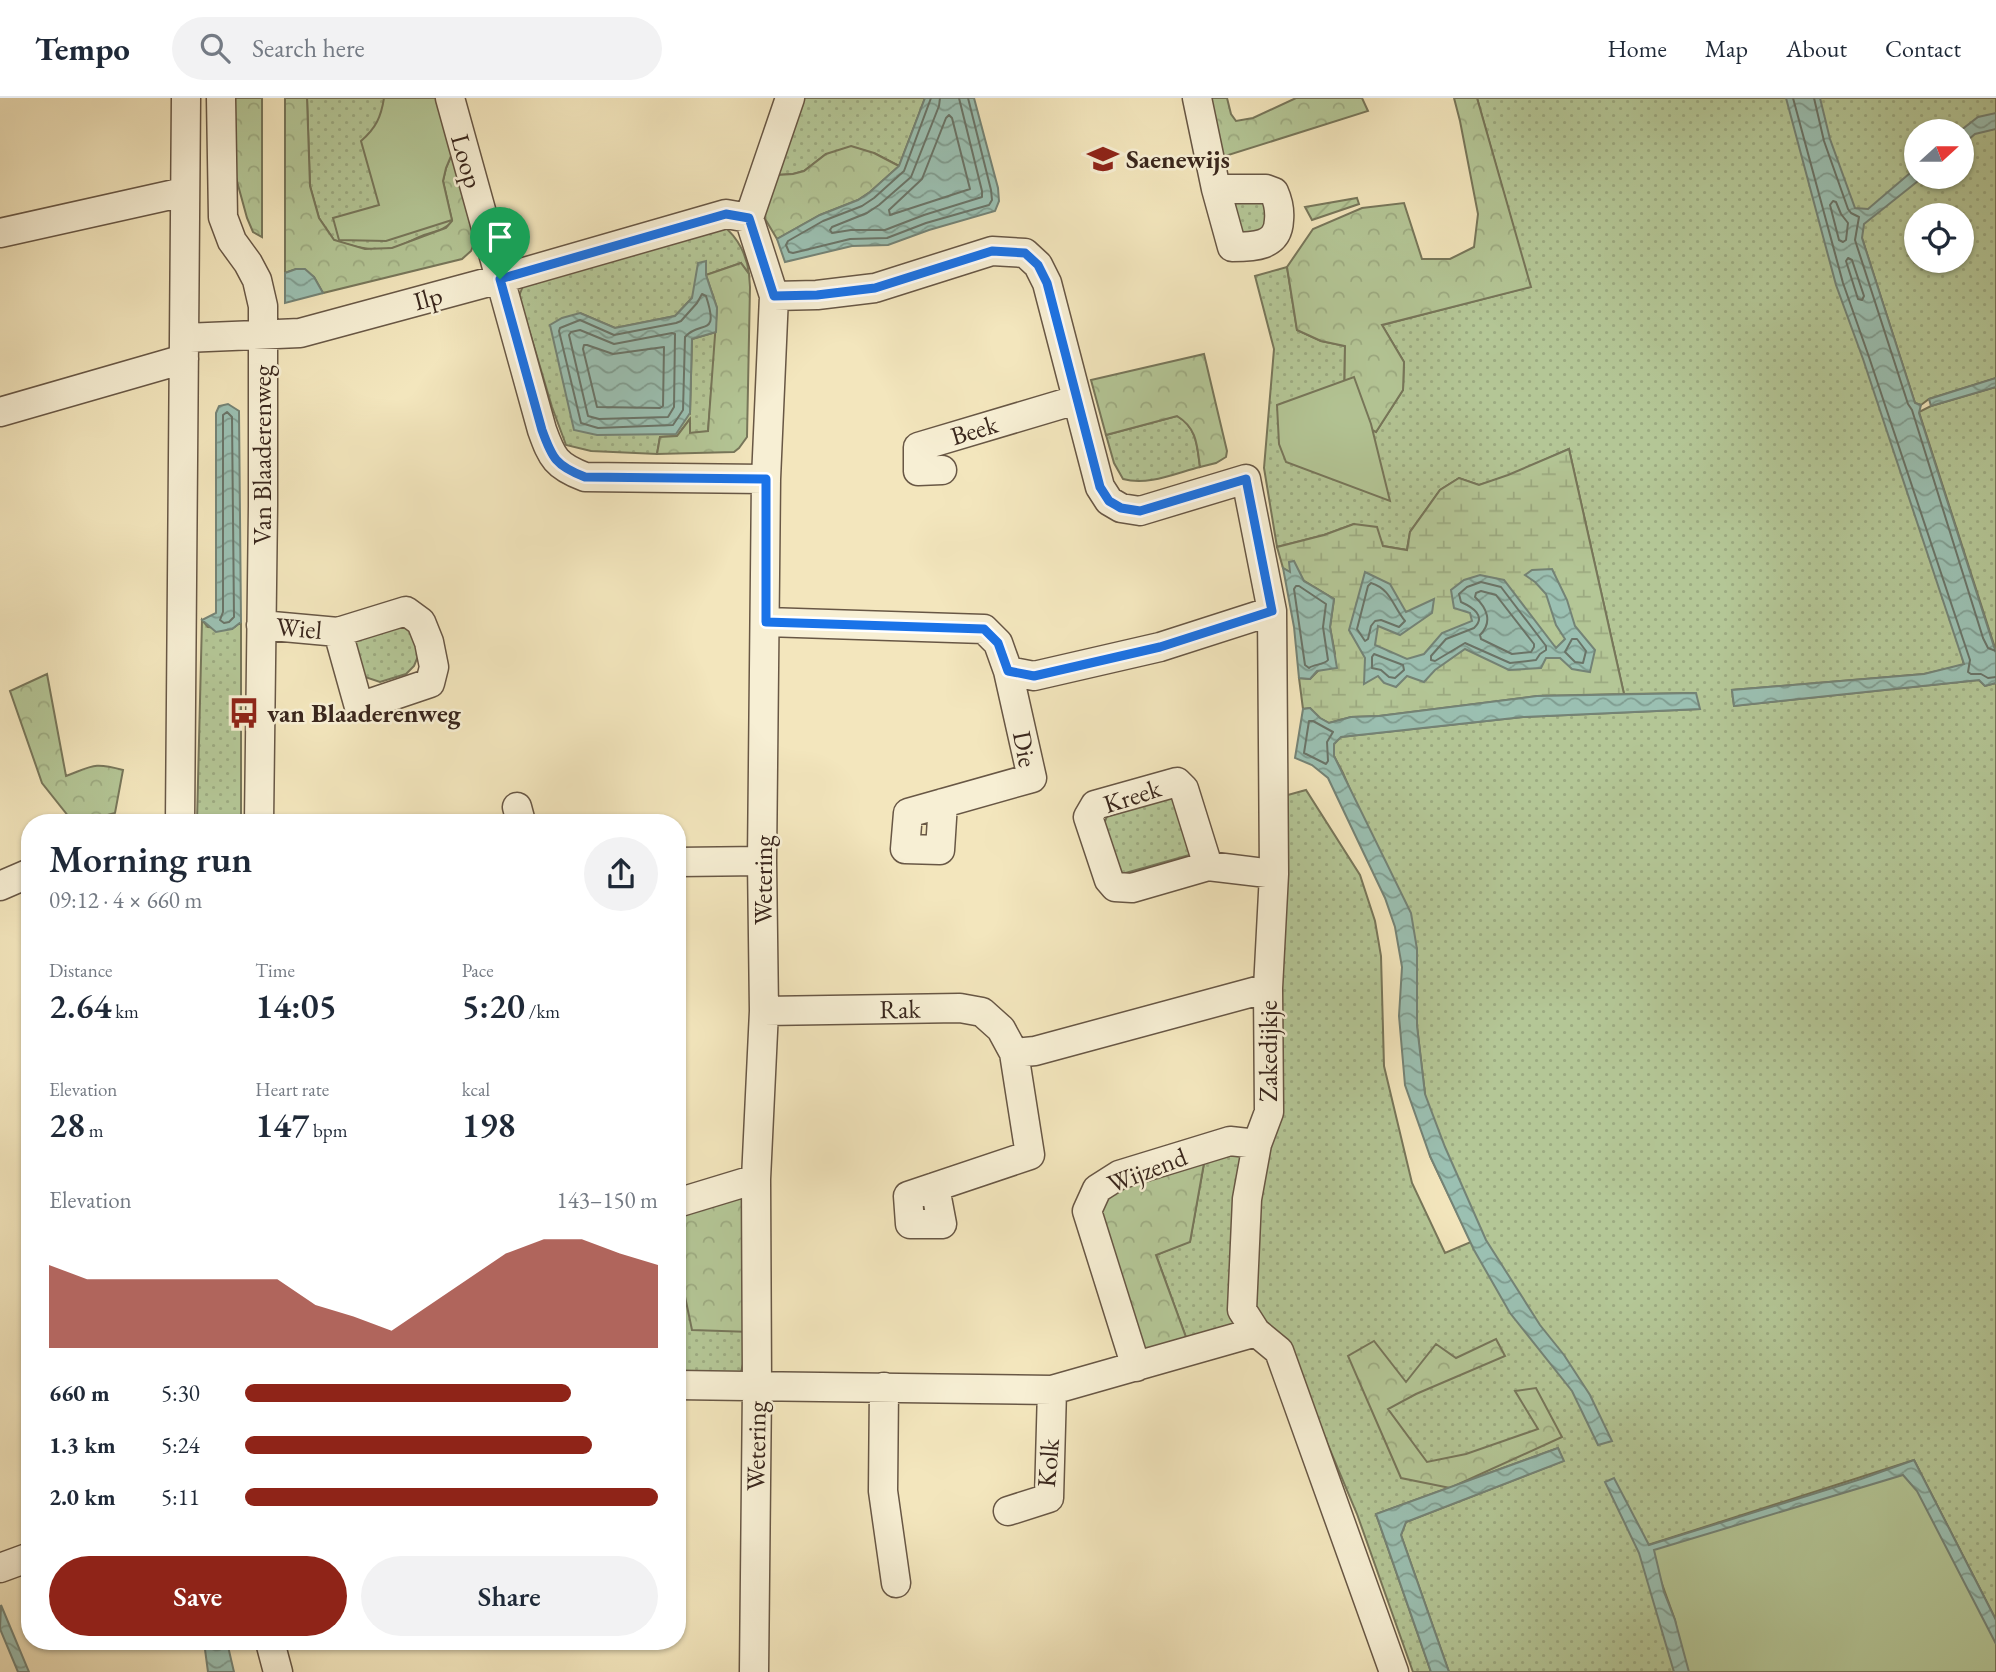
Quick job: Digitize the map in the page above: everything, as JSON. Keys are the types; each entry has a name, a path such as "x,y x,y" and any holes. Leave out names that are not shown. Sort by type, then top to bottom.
{"street":[{"path":"172,814 184,348 186,98"},
{"name":"Van Blaaderenweg","path":"221,98 223,218 232,241 257,280 262,298 264,335 259,814"},
{"name":"Loop","path":"450,98 550,453 566,469 585,477 766,479"},
{"path":"749,218 790,98"},
{"path":"1197,98 1216,189"},
{"path":"0,233 184,192"},
{"name":"Ilp","path":"0,412 184,348 264,335 300,333 726,214 749,218"},
{"name":"Wetering","path":"749,218 774,296 766,479 762,861 764,1012 756,1180 754,1672"},
{"path":"774,296 817,295 875,288 992,251 1025,253 1038,265 1047,283 1076,400"},
{"name":"Beek","path":"942,470 918,471 918,447 1076,400"},
{"name":"Zakedijkje","path":"1076,400 1100,487 1109,501 1121,508 1140,511 1246,479 1272,611 1274,874 1268,988 1269,1112 1257,1144 1247,1199 1242,1310 1256,1332 1279,1351 1394,1672"},
{"path":"1008,671 1034,676 1160,647 1272,611"},
{"name":"Die","path":"766,622 984,629 998,643 1008,671 1032,778 943,803"},
{"name":"Wiel","path":"261,625 338,632"},
{"name":"Kreek","path":"1208,866 1184,789 1177,782 1095,805 1088,817 1109,880 1115,887 1132,888 1208,866 1274,874"},
{"path":"686,862 762,861"},
{"path":"0,886 21,877"},
{"path":"1014,1053 1035,1051 1268,988"},
{"name":"Rak","path":"764,1012 960,1008 982,1012 1001,1029 1014,1053 1030,1154 935,1187"},
{"name":"Wijzend","path":"1136,1367 1087,1211 1097,1189 1119,1175 1230,1141 1257,1144"},
{"path":"686,1200 756,1180"},
{"path":"686,1385 1052,1390 1256,1332"},
{"path":"884,1387 883,1491 896,1583"},
{"name":"Kolk","path":"1009,1511 1049,1498 1052,1390"},
{"path":"0,1568 21,1560"},
{"path":"272,1650 278,1672"}],"green space":[{"path":"235,98 262,98 262,237 253,232 247,218 235,174"},
{"path":"285,98 307,98 310,186 319,218 334,240 365,249 392,248 446,228 452,221 443,181 454,149 476,238 471,251 462,259 323,293 314,277 296,269 285,273"},
{"path":"307,98 438,98 454,149 443,181 452,222 442,229 393,248 363,248 334,240 319,218 310,186"},
{"path":"384,98 438,98 454,149 443,181 452,220 386,241 339,240 333,218 379,205 361,141 377,122"},
{"path":"802,98 925,98 899,166 874,153 826,154 804,171 777,175"},
{"path":"1210,98 1227,98 1231,114 1236,121 1253,118 1296,98 1362,98 1368,111 1222,157"},
{"path":"1454,98 1477,98 1531,287 1382,325 1404,362 1403,390 1376,432 1344,416 1345,346 1321,341 1297,330 1287,267 1313,229 1362,208 1404,203 1422,259 1450,259 1474,247 1478,214"},
{"path":"1477,98 1996,98 1996,378 1929,399 1921,405 1915,403 1862,238 1964,665 1924,674 1732,690 1734,706 1979,680 1985,686 1996,683 1996,1672 1449,1672 1401,1535 1406,1522 1563,1461 1558,1448 1376,1514 1431,1672 1413,1672 1357,1514 1284,1340 1256,1311 1255,1283 1284,796 1306,790 1360,875 1375,921 1381,956 1384,1066 1412,1183 1445,1253 1471,1242 1430,1156 1417,1026 1417,949 1334,756 1334,744 1340,737 1523,717 1699,709 1695,693 1624,694 1569,449 1508,476 1479,485 1459,478 1440,490 1410,532 1407,550 1383,546 1354,524 1277,547 1264,468 1274,349 1255,276 1287,267 1297,330 1321,341 1345,346 1344,416 1376,432 1403,390 1404,362 1382,325 1530,287"},
{"path":"851,146 874,153 899,166 858,200 820,215 777,239 764,217 777,175 804,171 826,154"},
{"path":"1226,195 1267,201 1270,233 1238,235"},
{"path":"1357,198 1359,204 1312,220 1305,207"},
{"path":"723,226 741,247 749,274 741,263 706,275 706,262 692,298 675,316 615,328 580,313 690,413 692,339 716,332 708,432 690,433 689,420 677,436 660,437 657,454 591,451 566,445 519,296 523,286"},
{"path":"741,263 749,274 750,287 747,437 734,452 657,454 660,437 677,436 690,419 690,433 708,431 717,308 706,275"},
{"path":"1204,354 1227,451 1226,457 1200,467 1197,444 1192,432 1177,416 1106,435 1091,380"},
{"path":"1354,377 1371,424 1390,501 1286,462 1279,444 1277,405"},
{"path":"1996,387 1996,651 1919,412"},
{"path":"1177,416 1192,432 1197,444 1200,467 1152,480 1123,479 1114,463 1106,435"},
{"path":"1569,449 1624,694 1537,696 1379,716 1351,717 1329,723 1310,708 1303,709 1299,678 1310,679 1335,654 1330,627 1334,599 1283,568 1277,547 1354,524 1377,527 1383,546 1407,550 1410,532 1440,490 1459,478 1479,485"},
{"path":"202,620 208,627 232,629 241,622 241,814 197,814"},
{"path":"409,625 421,649 414,666 406,674 380,682 365,677 353,635"},
{"path":"47,674 66,776 93,766 123,770 115,813 67,814 42,783 10,691"},
{"path":"1171,791 1193,854 1122,874 1104,824 1111,806"},
{"path":"1243,1149 1245,1171 1233,1324 1187,1340 1156,1255 1190,1241 1206,1152"},
{"path":"1206,1152 1190,1242 1156,1255 1187,1340 1144,1353 1094,1193"},
{"path":"750,1190 751,1332 692,1330 686,1301 686,1208"},
{"path":"686,1288 751,1332 741,1372 686,1372"},
{"path":"1496,1339 1505,1356 1416,1394 1388,1409 1427,1462 1466,1454 1538,1429 1515,1391 1536,1388 1562,1437 1450,1488 1401,1478 1348,1356 1374,1341 1406,1382 1436,1344 1456,1358"},
{"path":"1914,1460 1996,1620 1996,1672 1685,1672 1675,1620 1648,1545"}],"water":[{"path":"925,98 974,98 998,188 999,201 995,211 888,245 852,246 785,262 777,239 820,215 858,200 899,166"},
{"path":"1786,98 1820,98 1830,139 1855,208 1868,209 1904,178 1904,189 1908,189 1864,224 1862,238 1915,403 1921,405 1919,413 1996,653 1996,683 1985,686 1979,680 1734,706 1732,690 1924,674 1964,664 1836,285"},
{"path":"1996,113 1996,129 1974,135 1974,120"},
{"path":"706,261 706,275 717,308 716,332 692,339 690,413 676,434 597,435 574,430 550,325 580,313 615,328 675,316 692,298 698,263"},
{"path":"305,269 314,277 323,293 285,303 285,273"},
{"path":"1996,378 1996,387 1931,406 1929,399"},
{"path":"228,404 239,411 241,622 232,629 216,632 202,620 216,613 216,413 219,406"},
{"path":"1294,561 1304,581 1334,599 1330,627 1337,668 1317,671 1310,679 1299,678 1294,627 1283,568 1290,572 1289,562"},
{"path":"1552,569 1567,600 1575,626 1595,650 1590,672 1572,669 1560,658 1546,658 1541,668 1509,670 1465,649 1435,670 1424,682 1407,676 1396,687 1384,683 1378,676 1364,684 1365,658 1349,630 1365,572 1390,584 1406,612 1434,599 1432,613 1400,635 1378,626 1375,645 1407,659 1424,654 1442,633 1472,621 1470,613 1454,608 1451,590 1464,580 1480,575 1504,580 1556,648 1565,639 1556,625 1546,594 1525,575 1532,570"},
{"path":"1696,693 1700,709 1523,717 1341,737 1334,744 1334,756 1411,913 1417,949 1417,1026 1425,1094 1486,1240 1540,1325 1590,1395 1612,1441 1598,1445 1572,1391 1510,1313 1474,1250 1430,1156 1405,1085 1399,1016 1402,967 1395,927 1385,898 1328,778 1312,765 1295,758 1303,709 1310,708 1329,723 1351,717 1379,716 1537,696"},
{"path":"1558,1448 1564,1461 1406,1522 1401,1535 1449,1672 1431,1672 1376,1514"},
{"path":"1914,1460 1996,1620 1996,1644 1917,1491 1903,1475 1654,1550 1689,1672 1674,1672 1639,1553 1605,1482 1614,1478 1649,1545"},
{"path":"1,1605 29,1672 18,1672 0,1629"},
{"path":"205,1650 229,1650 234,1672 208,1672"}],"place":[{"name":"Saenewijs","path":"1103,159"},
{"name":"van Blaaderenweg","path":"244,713"}],"route":[{"path":"726,214 749,218 774,296 817,295 875,288 992,251 1025,253 1038,265 1047,283 1100,487 1109,501 1121,508 1140,511 1246,479 1272,611 1160,647 1034,676 1008,671 998,643 984,629 766,622 766,479 585,477 566,469 550,453 542,430 500,279 726,214"}]}
